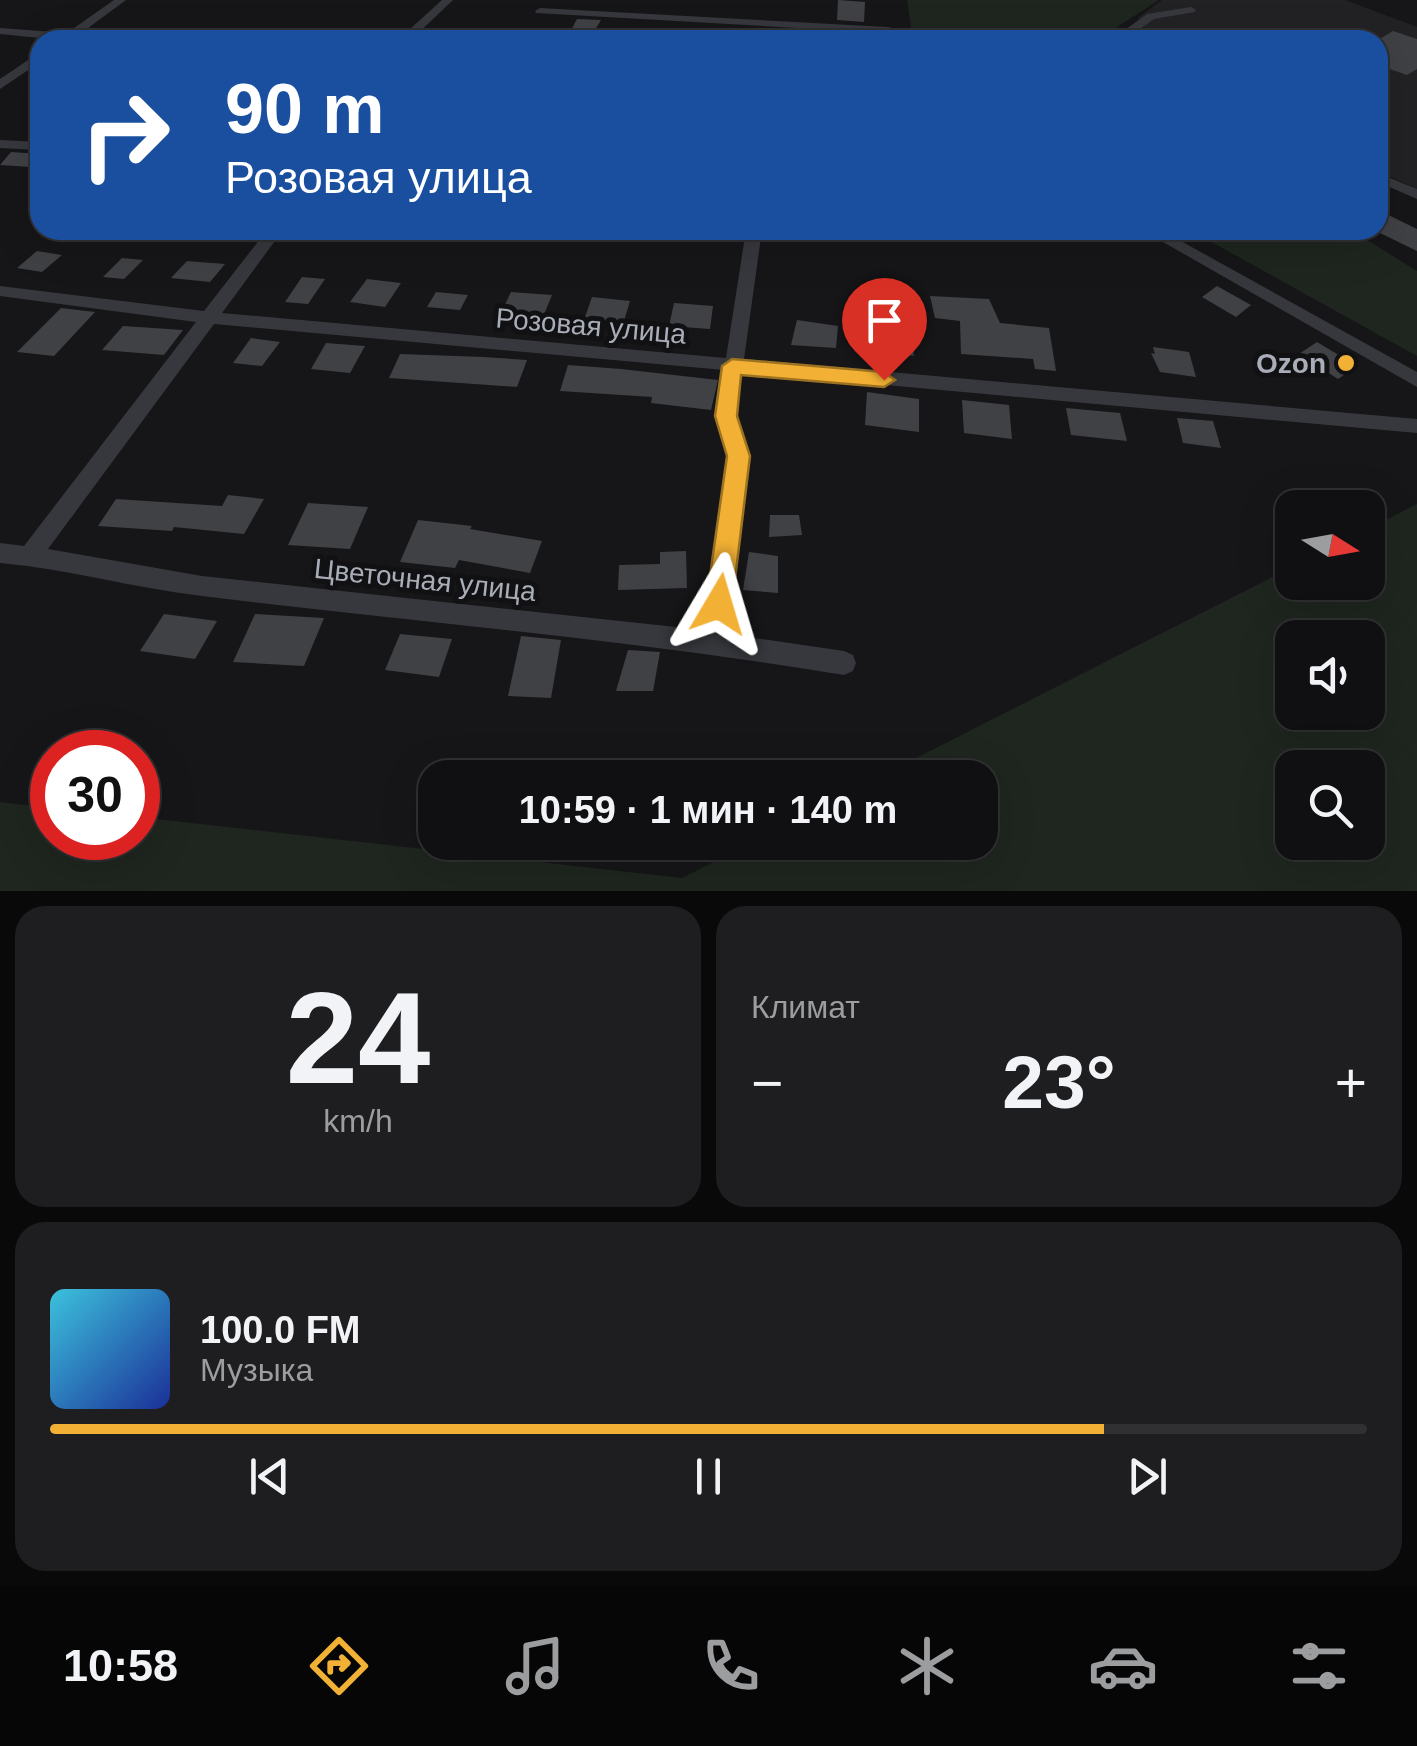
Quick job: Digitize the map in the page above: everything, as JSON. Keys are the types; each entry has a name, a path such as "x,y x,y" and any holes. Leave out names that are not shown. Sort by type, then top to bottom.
{"street":[{"path":"78,30 121,0"},
{"path":"415,30 448,0"},
{"path":"1131,30 1151,16 1190,10"},
{"path":"540,11 888,30"},
{"path":"0,31 30,34"},
{"path":"0,84 30,63"},
{"path":"0,144 30,146"},
{"path":"1388,182 1417,195"},
{"path":"30,554 268,240"},
{"path":"714,641 738,456 726,416 752,240"},
{"path":"1168,240 1417,380"},
{"name":"Розовая улица","path":"0,291 212,318 1417,426"},
{"name":"Цветочная улица","path":"0,553 30,554 173,583 714,641 844,664"}],"shaded area":[{"path":"907,0 1159,0 1112,30 912,30"},
{"path":"1162,0 1345,0 1417,27 1417,189 1388,176 1388,30 1146,30 1138,18"},
{"path":"1208,240 1367,240 1417,271 1417,356"},
{"path":"1417,504 1417,891 0,891 0,802 30,805 30,860 160,860 160,819 418,848 418,860 521,860 682,878 717,860 998,860 998,760 912,760 1275,576 1275,600 1385,600 1385,520"}],"building":[{"path":"838,0 865,2 864,22 837,20"},
{"path":"577,19 601,20 595,30 571,30"},
{"path":"1393,31 1417,39 1417,69 1407,75 1388,68 1388,34"},
{"path":"11,152 30,153 30,167 0,165"},
{"path":"1388,215 1417,229 1417,251 1388,237"},
{"path":"37,251 62,255 42,272 17,268"},
{"path":"122,258 143,260 124,279 103,277"},
{"path":"187,261 225,264 210,282 171,278"},
{"path":"302,277 325,279 308,304 285,302"},
{"path":"367,279 401,283 385,307 350,302"},
{"path":"1217,286 1251,305 1236,317 1202,297"},
{"path":"436,292 468,295 460,310 427,307"},
{"path":"511,292 552,295 543,317 501,313"},
{"path":"930,296 989,299 1000,323 1049,328 1056,371 1035,369 1033,359 961,354 960,321 935,318"},
{"path":"592,297 630,301 623,324 584,320"},
{"path":"674,303 713,306 710,329 669,326"},
{"path":"61,308 95,312 54,356 17,352"},
{"path":"797,320 838,326 836,348 791,345"},
{"path":"123,326 183,330 164,355 102,350"},
{"path":"870,327 892,328 893,338 912,339 914,356 872,352"},
{"path":"251,338 280,342 262,366 233,363"},
{"path":"1317,342 1357,366 1338,379 1299,354"},
{"path":"326,343 365,346 350,373 311,369"},
{"path":"1153,347 1189,352 1196,377 1160,372 1151,353 1155,354"},
{"path":"400,354 527,360 517,387 389,378"},
{"path":"568,365 718,380 711,410 651,403 652,397 560,391"},
{"path":"867,392 919,399 919,432 865,425"},
{"path":"962,400 1009,405 1012,439 964,433"},
{"path":"1066,408 1120,413 1127,441 1071,435"},
{"path":"1177,418 1213,421 1221,448 1183,443"},
{"path":"228,495 264,499 244,534 174,527 172,531 98,526 116,499 222,506"},
{"path":"308,503 368,507 350,549 288,545"},
{"path":"770,515 799,515 802,535 769,537"},
{"path":"418,520 472,526 470,529 542,541 530,573 459,560 455,568 400,562"},
{"path":"686,551 687,588 618,590 619,565 660,564 660,552"},
{"path":"749,552 778,556 778,593 743,590"},
{"path":"164,614 217,621 195,659 140,651"},
{"path":"255,614 324,618 304,666 233,662"},
{"path":"400,634 452,639 439,677 385,670"},
{"path":"521,636 561,640 551,698 508,696"},
{"path":"628,650 660,652 653,691 616,691"}],"place":[{"name":"Ozon","path":"1346,363"}],"route":[{"path":"719,604 738,456 726,416 732,366 884,380"}]}
